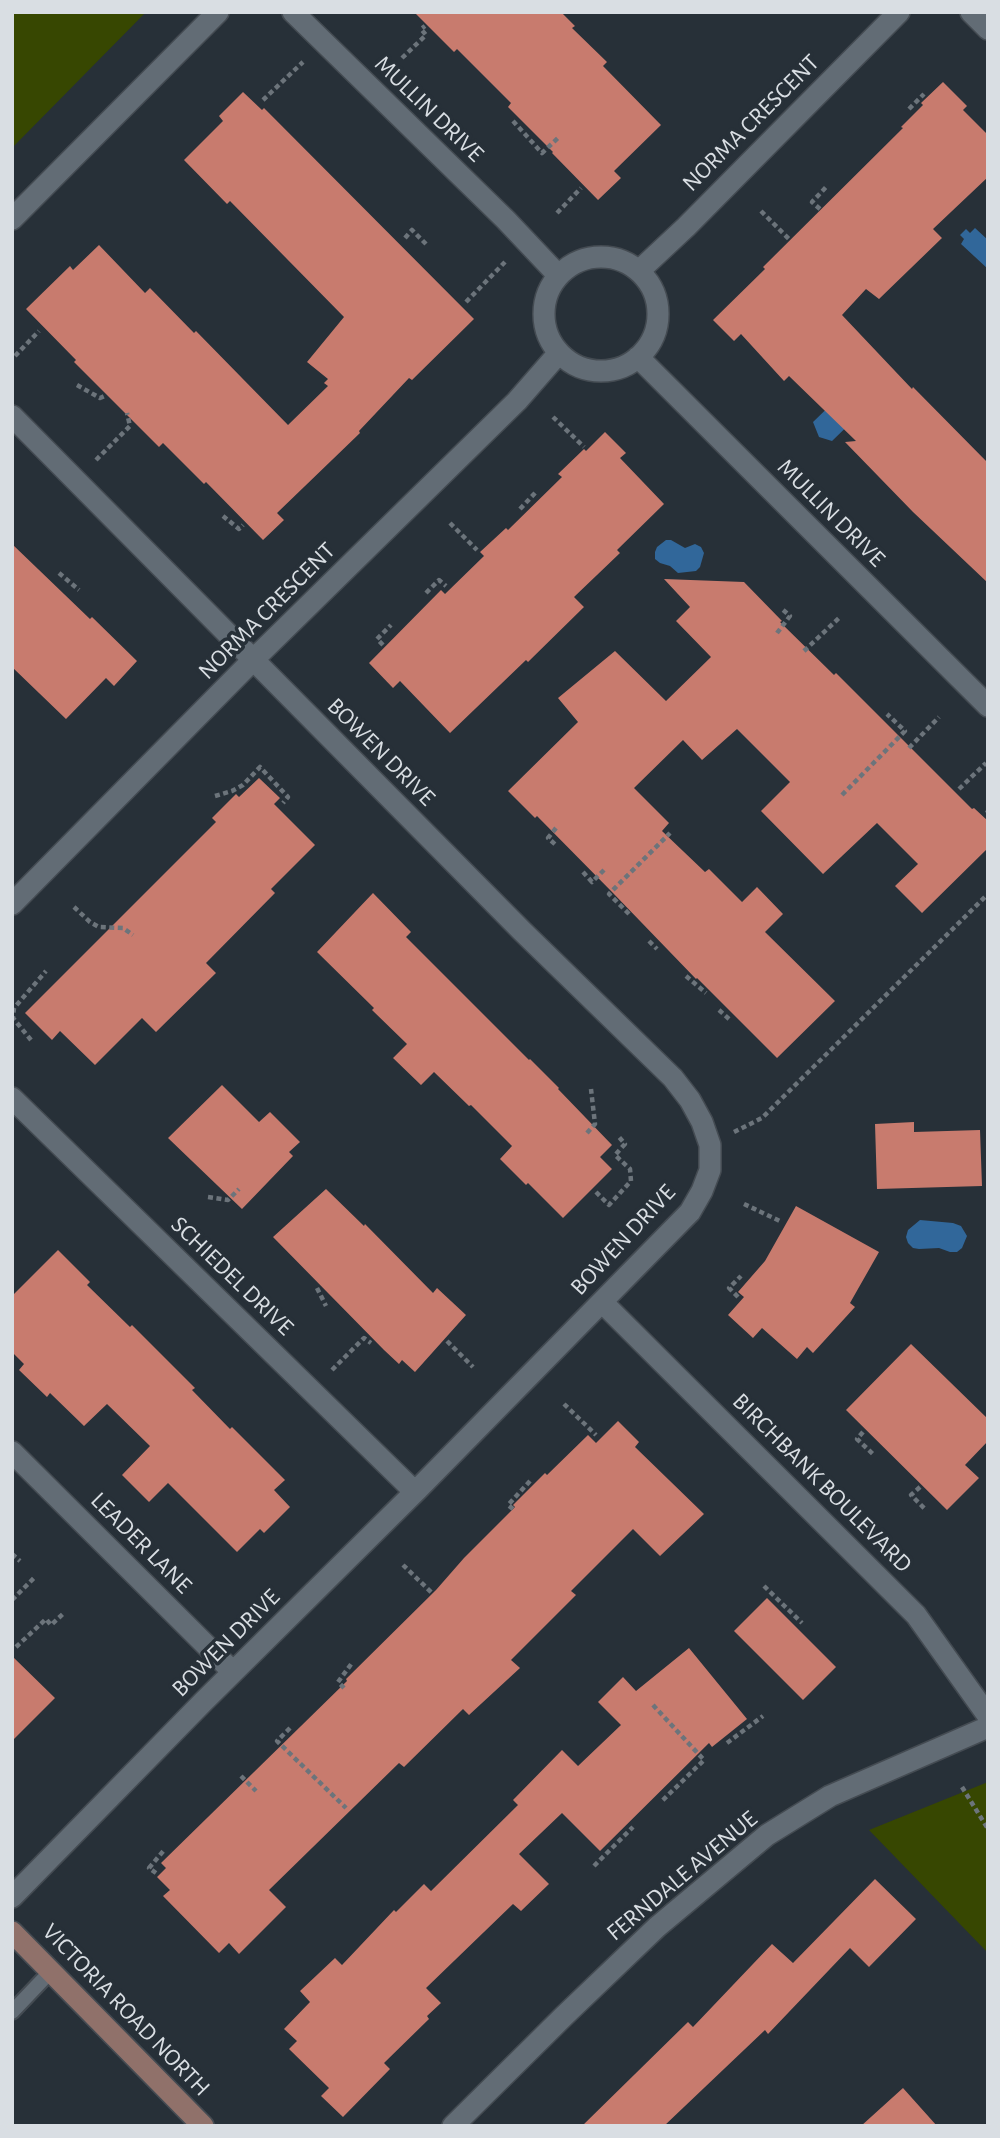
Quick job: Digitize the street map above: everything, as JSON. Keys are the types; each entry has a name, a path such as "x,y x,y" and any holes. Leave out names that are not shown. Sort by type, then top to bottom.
{"main road":[{"name":"VICTORIA ROAD NORTH","path":"12,1932 203,2126"}],"street":[{"path":"12,219 218,12"},
{"name":"MULLIN DRIVE","path":"293,12 558,275"},
{"name":"NORMA CRESCENT","path":"639,271 899,12"},
{"path":"971,12 988,29"},
{"path":"595,256 619,258 639,271 654,290 659,312 655,336 638,357 621,368 598,372 576,366 558,354 547,335 543,314 547,293 558,275 573,263 595,256"},
{"name":"NORMA CRESCENT","path":"12,904 253,660 517,401 558,354"},
{"name":"MULLIN DRIVE","path":"638,357 988,706"},
{"name":"BOWEN DRIVE","path":"12,416 522,931 673,1078 690,1100 710,1144 710,1170 690,1212 12,1897"},
{"name":"SCHIEDEL DRIVE","path":"12,1098 415,1492"},
{"name":"BIRCHBANK BOULEVARD","path":"603,1302 916,1615 988,1716"},
{"name":"LEADER LANE","path":"12,1452 233,1672"},
{"name":"FERNDALE AVENUE","path":"453,2126 657,1927 767,1835 830,1796 988,1727"}],"lane":[{"path":"12,2012 52,1970"}],"path":[{"path":"402,58 426,36 421,30 425,26"},
{"path":"263,100 324,43"},
{"path":"909,109 924,94"},
{"path":"513,121 542,153 558,138"},
{"path":"820,209 812,202 828,185"},
{"path":"557,213 581,188"},
{"path":"761,211 789,239"},
{"path":"405,238 412,230 426,244"},
{"path":"466,302 525,241"},
{"path":"15,356 39,331"},
{"path":"77,385 100,398 107,395"},
{"path":"76,480 130,426 127,413"},
{"path":"553,417 584,447"},
{"path":"520,509 536,492"},
{"path":"223,516 239,529 243,525"},
{"path":"450,523 477,550"},
{"path":"60,573 79,590"},
{"path":"426,593 439,580 446,586"},
{"path":"777,633 790,616 782,609"},
{"path":"804,650 839,618"},
{"path":"383,645 377,639 391,625"},
{"path":"842,795 905,732 887,714"},
{"path":"909,748 939,717"},
{"path":"959,789 986,763"},
{"path":"215,796 243,785 260,767 288,797 283,803"},
{"path":"556,828 548,838 557,846"},
{"path":"629,914 610,894 670,833"},
{"path":"583,872 592,882 604,870"},
{"path":"710,1144 762,1118 988,894"},
{"path":"74,906 99,927 123,928 133,935"},
{"path":"649,941 657,949"},
{"path":"31,1040 13,1018 14,1009 46,971"},
{"path":"686,976 706,993"},
{"path":"719,1010 729,1019"},
{"path":"587,1133 595,1124 591,1089"},
{"path":"596,1192 609,1205 631,1181 630,1169 615,1155 625,1144 619,1137"},
{"path":"208,1197 228,1200 239,1189"},
{"path":"744,1205 782,1222"},
{"path":"738,1297 729,1288 741,1276"},
{"path":"317,1288 326,1306"},
{"path":"312,1391 364,1338 371,1343"},
{"path":"447,1341 473,1367"},
{"path":"564,1404 596,1435"},
{"path":"863,1432 857,1439 874,1455"},
{"path":"513,1509 508,1505 530,1481"},
{"path":"920,1487 911,1495 926,1510"},
{"path":"12,1554 20,1561"},
{"path":"403,1565 432,1593"},
{"path":"12,1600 35,1577"},
{"path":"764,1586 802,1623"},
{"path":"16,1647 46,1619 51,1625 65,1612"},
{"path":"344,1688 338,1682 352,1663"},
{"path":"653,1705 704,1760 662,1801"},
{"path":"727,1743 763,1716"},
{"path":"290,1728 277,1741 346,1808"},
{"path":"241,1776 256,1791"},
{"path":"962,1787 988,1829"},
{"path":"594,1866 633,1827"},
{"path":"156,1874 149,1867 165,1849"}],"green space":[{"path":"12,12 146,12 12,148"},
{"path":"988,1782 988,1953 869,1830"}],"water":[{"path":"975,228 988,240 988,269 961,244 964,239 960,235 966,229 970,233"},
{"path":"845,391 864,410 832,441 819,437 813,422"},
{"path":"666,540 685,548 695,544 701,547 704,553 700,567 696,571 678,573 670,566 660,563 655,559 655,552"},
{"path":"920,1220 961,1226 967,1236 962,1248 957,1252 950,1252 939,1248 913,1248 906,1237 908,1230"}],"building":[{"path":"414,12 561,12 575,26 572,28 607,62 603,66 661,125 614,171 621,178 598,200 508,107 511,103 457,49 454,52"},
{"path":"943,82 967,106 963,110 988,135 988,177 933,229 942,238 879,299 866,289 842,315 912,389 913,387 988,463 988,583 913,512 845,442 856,441 789,376 784,381 741,334 734,341 713,320 903,128 901,127 923,105 921,103"},
{"path":"243,92 262,110 264,108 474,319 412,380 409,378 360,433 277,513 284,520 263,540 163,443 159,447 74,362 76,360 26,309 70,266 73,270 99,245 145,293 150,288 194,333 196,331 288,425 328,386 324,383 328,379 307,362 344,317 230,201 227,204 184,160 223,121 219,116"},
{"path":"605,432 626,453 620,458 664,504 617,550 620,553 574,597 584,607 450,733 400,681 393,688 369,663 441,590 445,594 484,556 480,552 506,528 508,530 562,477 558,474"},
{"path":"12,544 137,661 114,686 106,678 66,719 12,667"},
{"path":"664,579 744,582 834,675 836,673 972,809 988,821 988,848 922,913 895,886 918,864 877,823 823,874 761,811 790,782 737,729 702,760 683,740 634,788 669,823 662,831 705,872 709,869 742,902 757,887 783,914 765,932 835,1001 777,1058 537,816 535,818 508,791 578,722 558,698 615,651 666,701 711,657 676,621 690,607"},
{"path":"259,778 280,798 274,804 315,845 271,889 275,893 206,963 216,973 156,1032 142,1018 95,1065 60,1031 52,1040 25,1013 216,822 212,818 236,794 239,797"},
{"path":"373,893 411,932 406,937 559,1088 612,1145 600,1157 612,1169 563,1218 500,1159 512,1146 471,1105 434,1072 421,1085 393,1058 407,1044 317,952"},
{"path":"222,1085 259,1122 270,1112 300,1142 289,1152 293,1156 242,1209 168,1138"},
{"path":"914,1122 914,1132 980,1130 982,1186 877,1189 875,1124"},
{"path":"326,1189 433,1293 437,1288 466,1315 415,1372 402,1360 399,1364 384,1350 273,1237"},
{"path":"796,1206 879,1252 850,1303 855,1307 813,1353 807,1347 797,1359 762,1328 753,1338 728,1315 744,1297 738,1292 765,1261"},
{"path":"58,1250 90,1282 87,1285 130,1327 132,1325 195,1388 192,1390 230,1429 232,1427 285,1480 274,1490 290,1507 264,1533 260,1529 237,1552 168,1483 149,1502 122,1475 150,1446 107,1404 84,1426 50,1393 47,1397 19,1370 24,1364 12,1352 12,1296"},
{"path":"911,1344 988,1419 988,1441 965,1465 979,1478 947,1510 846,1410"},
{"path":"618,1421 639,1442 635,1447 704,1514 660,1556 633,1529 571,1591 576,1595 511,1660 520,1668 469,1715 463,1709 404,1767 399,1763 269,1890 286,1907 239,1954 229,1943 219,1953 163,1896 170,1890 157,1877 166,1868 161,1863 347,1681 346,1679 436,1590 545,1473 547,1475 588,1435 596,1443"},
{"path":"767,1598 836,1667 803,1700 734,1631"},
{"path":"689,1648 747,1719 712,1747 709,1743 600,1851 562,1813 519,1854 549,1884 521,1911 513,1904 426,1988 441,2003 427,2016 429,2019 384,2063 390,2069 343,2117 321,2096 329,2088 289,2049 297,2041 284,2029 310,2002 300,1991 335,1958 342,1965 394,1910 396,1912 424,1884 431,1891 518,1805 513,1800 562,1750 578,1766 621,1725 598,1702 623,1677 636,1691"},
{"path":"12,1656 55,1698 12,1741"},
{"path":"875,1879 916,1919 869,1967 850,1948 768,2034 765,2030 664,2126 582,2126 688,2022 693,2027 772,1944 793,1963"},
{"path":"903,2088 937,2126 861,2126"}]}
